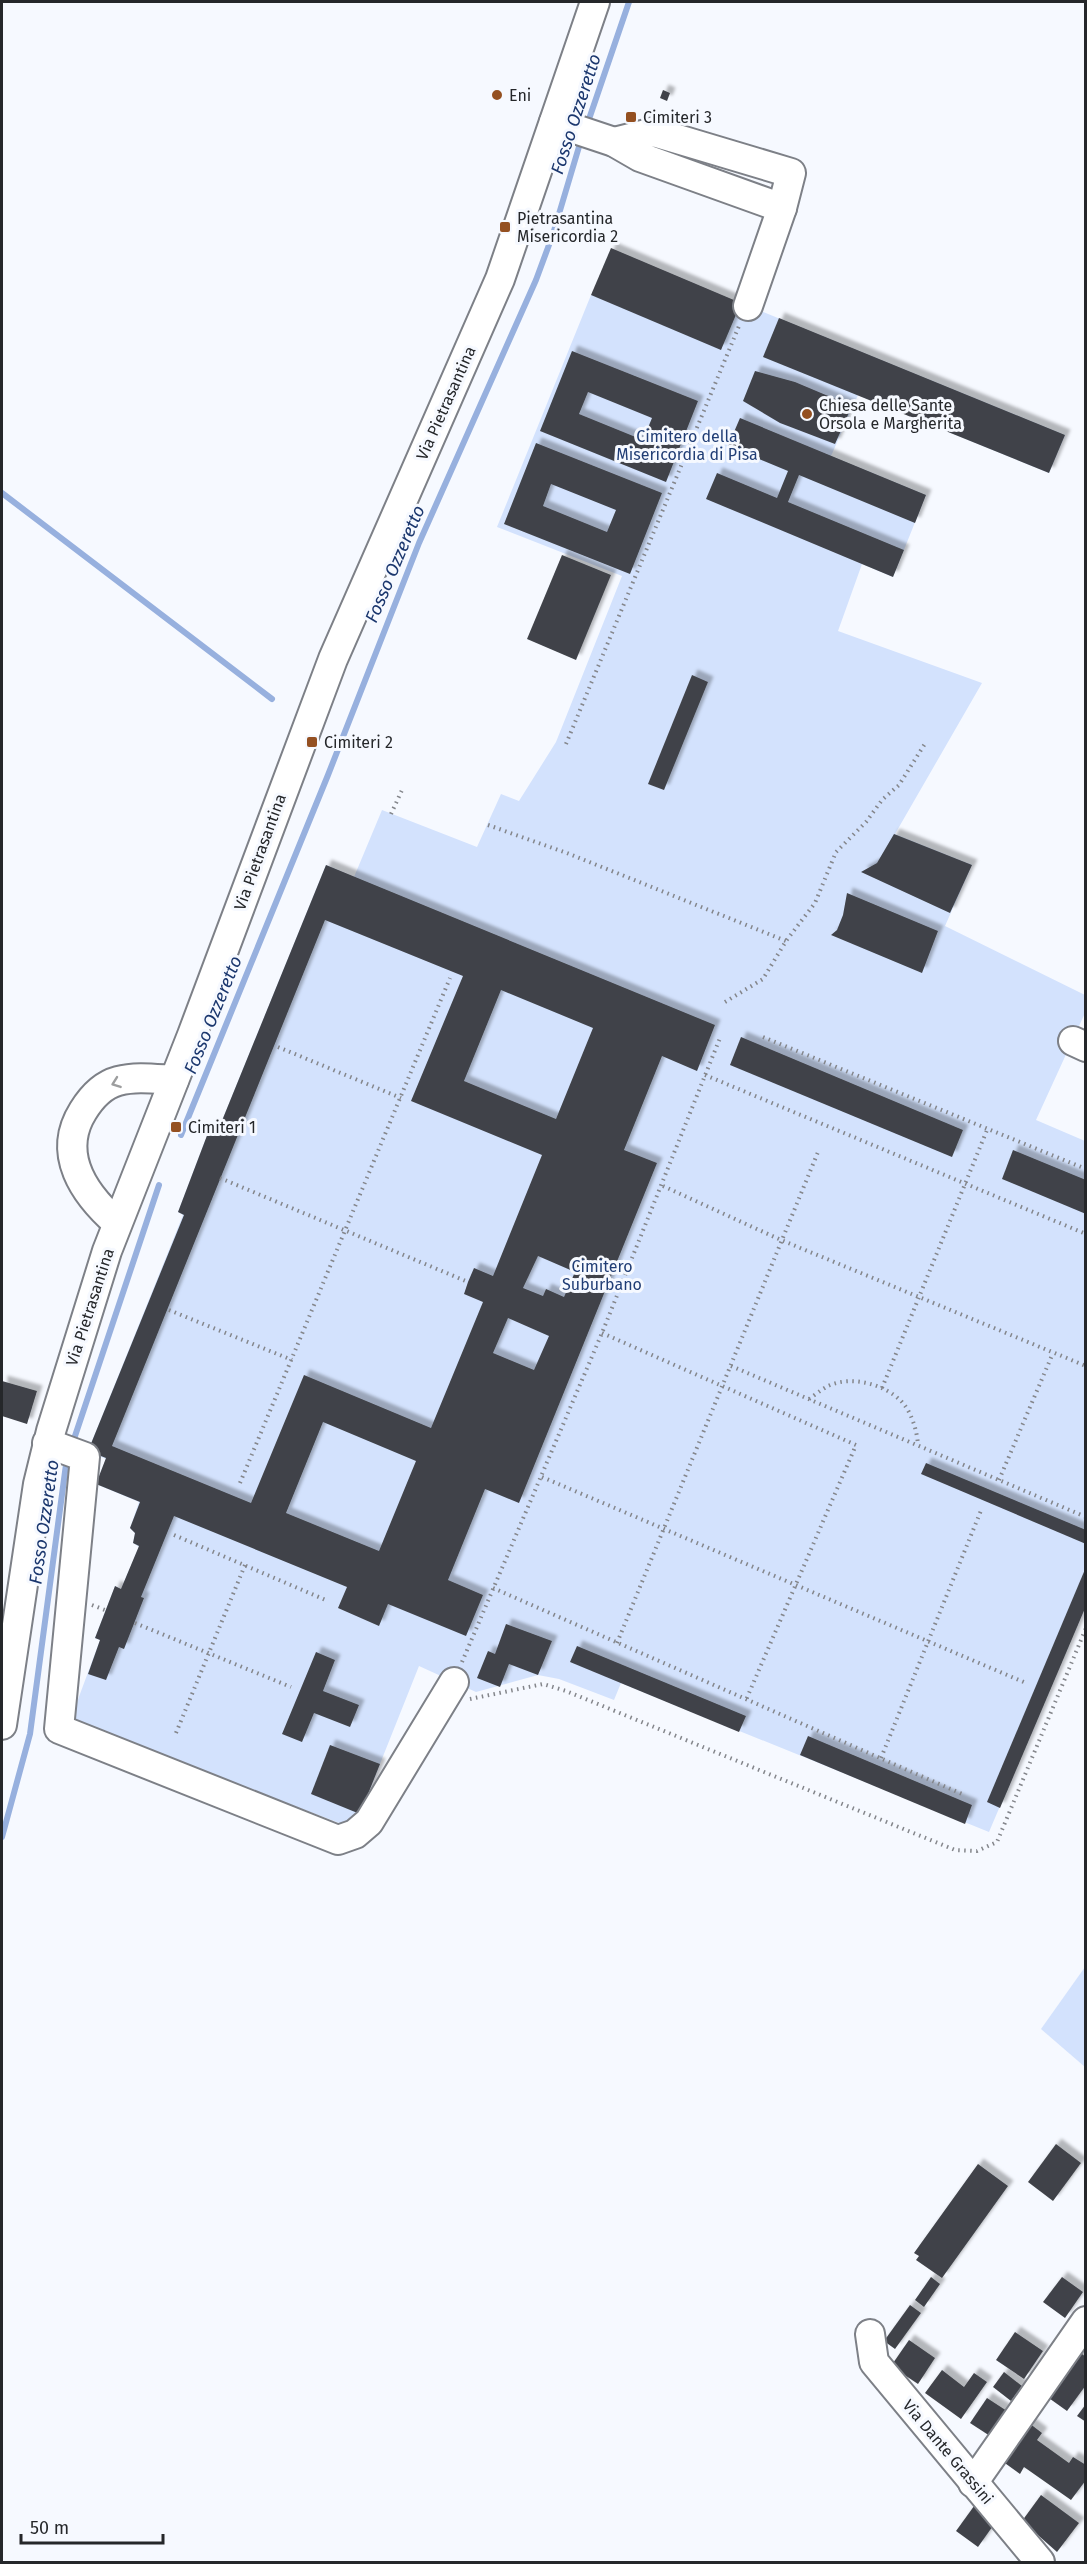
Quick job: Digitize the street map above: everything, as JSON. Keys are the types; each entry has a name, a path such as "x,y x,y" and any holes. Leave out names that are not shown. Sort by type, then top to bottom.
{"street":[{"name":"Via Pietrasantina","path":"3,1714 28,1538 64,1449 117,1223 174,1080 333,659 500,279 562,125 594,2"},
{"path":"562,125 608,140 654,132 792,173 748,306"},
{"path":"117,1223 95,1203 75,1169 71,1145 78,1118 96,1094 117,1081 174,1080"},
{"path":"64,1449 59,1729 338,1840 355,1834 369,1822 449,1692"},
{"path":"973,2482 1086,2321"},
{"name":"Via Dante Grassini","path":"870,2334 874,2362 1040,2562"}],"path":[{"path":"566,744 748,306"},
{"path":"725,1002 763,979 786,940 815,903 836,852 866,822 882,800 899,785 926,742"},
{"path":"391,814 402,790"},
{"path":"488,825 567,853 786,940"},
{"path":"240,1483 450,978"},
{"path":"763,1037 1086,1169"},
{"path":"720,1038 602,1333 449,1692 483,1698 543,1683 956,1850 977,1851 997,1842 1086,1628"},
{"path":"278,1047 401,1098"},
{"path":"705,1076 1086,1234"},
{"path":"882,1388 987,1130"},
{"path":"617,1643 818,1152"},
{"path":"220,1178 468,1282"},
{"path":"663,1185 781,1240 1086,1366"},
{"path":"169,1310 292,1360"},
{"path":"602,1333 856,1445 746,1700"},
{"path":"999,1480 1053,1353"},
{"path":"731,1365 1086,1517"},
{"path":"809,1399 827,1386 841,1382 860,1381 882,1388 902,1402 916,1430 918,1446"},
{"path":"542,1477 1026,1683"},
{"path":"881,1758 982,1508"},
{"path":"174,1535 328,1601"},
{"path":"176,1733 244,1565"},
{"path":"494,1588 962,1794"},
{"path":"135,1623 291,1687"}],"green space":[{"name":"Cimitero Suburbano","path":"591,295 741,303 1065,435 1049,473 858,395 831,456 926,495 893,577 862,564 838,631 982,683 895,834 972,865 945,926 1085,995 1085,1013 1036,1120 1085,1141 1085,1606 989,1832 621,1683 614,1700 559,1679 538,1675 476,1692 419,1666 360,1814 342,1824 70,1721 100,1640 95,1638 115,1586 121,1589 139,1547 133,1543 135,1533 130,1528 139,1502 96,1484 106,1459 88,1451 183,1215 178,1212 211,1125 219,1128 326,865 354,877 382,810 477,847 501,794 519,801 556,742 622,576 497,527"},
{"path":"1085,1967 1085,2067 1041,2029"}],"building":[{"path":"663,90 670,93 667,101 660,98"},
{"path":"611,248 741,303 721,350 591,295"},
{"path":"779,318 1065,435 1049,473 763,357"},
{"path":"572,351 698,401 666,482 540,431","holes":["588,392 652,418 643,440 579,414"]},
{"name":"Chiesa delle Sante Orsola e Margherita","path":"755,371 795,382 852,406 835,444 780,423 743,401"},
{"path":"740,418 926,495 915,523 799,475 788,502 904,550 893,577 706,499 717,473 777,498 788,471 728,446"},
{"path":"536,443 662,493 630,574 504,524","holes":["551,484 616,510 607,532 543,506"]},
{"path":"562,555 611,575 576,660 527,639"},
{"path":"692,675 708,682 664,790 648,784"},
{"path":"894,834 972,865 950,913 861,872 877,863"},
{"path":"326,865 715,1025 697,1071 662,1056 624,1150 657,1163 519,1503 485,1489 448,1580 483,1595 466,1636 388,1604 379,1626 338,1608 347,1587 174,1516 141,1597 144,1598 124,1649 119,1647 106,1680 88,1674 100,1640 95,1638 115,1586 121,1589 139,1546 133,1543 135,1533 130,1528 140,1502 96,1484 106,1458 88,1451 184,1215 178,1212 211,1125 219,1128","holes":["325,920 463,976 411,1101 542,1155 493,1276 474,1268 468,1282 464,1294 483,1302 431,1428 304,1375 251,1503 112,1446","501,990 593,1028 556,1119 464,1081","538,1256 575,1272 564,1297 546,1289 543,1296 523,1288","508,1318 549,1336 534,1370 493,1353","323,1422 416,1461 379,1551 286,1513"]},
{"path":"847,893 938,931 922,973 831,935 837,930 843,915"},
{"path":"741,1037 963,1130 952,1157 730,1065"},
{"path":"1013,1150 1086,1180 1086,1214 1002,1179"},
{"path":"2,1381 37,1391 27,1424 2,1416"},
{"path":"926,1463 1086,1530 1086,1544 921,1474"},
{"path":"1086,1567 1086,1606 1000,1808 987,1802"},
{"path":"506,1624 552,1641 538,1675 509,1664 500,1687 477,1678 488,1651 495,1654"},
{"path":"577,1646 746,1716 739,1732 570,1662"},
{"path":"316,1652 335,1660 323,1691 359,1705 350,1727 314,1713 302,1742 282,1734"},
{"path":"808,1736 972,1805 965,1824 800,1755"},
{"path":"330,1745 380,1764 360,1814 311,1794"},
{"path":"1056,2144 1081,2163 1053,2201 1028,2182"},
{"path":"978,2164 1008,2186 942,2278 916,2260 919,2256 914,2253"},
{"path":"931,2277 940,2284 924,2307 915,2300"},
{"path":"1062,2277 1083,2292 1065,2318 1043,2302"},
{"path":"910,2305 921,2313 895,2349 884,2341"},
{"path":"1015,2332 1043,2351 1024,2379 996,2360"},
{"path":"909,2340 935,2358 918,2384 891,2366"},
{"path":"1078,2351 1086,2357 1086,2385 1067,2411 1046,2396"},
{"path":"942,2370 964,2387 974,2373 987,2382 961,2419 925,2393"},
{"path":"1004,2372 1022,2386 1011,2401 993,2387"},
{"path":"987,2398 1007,2411 990,2436 970,2423"},
{"path":"1086,2404 1086,2422 1077,2416"},
{"path":"1029,2423 1042,2433 1037,2440 1069,2463 1073,2457 1086,2465 1086,2480 1071,2500 1024,2467 1020,2474 1002,2461"},
{"path":"1041,2495 1079,2523 1057,2552 1022,2521"},
{"path":"977,2502 995,2523 978,2547 956,2531"}],"waterway":[{"name":"Fosso Ozzeretto","path":"587,125 629,2"},
{"name":"Fosso Ozzeretto","path":"181,1135 328,775 419,543 536,280 553,234 581,140"},
{"path":"2,493 272,699"},
{"name":"Fosso Ozzeretto","path":"72,1445 159,1185"},
{"name":"Fosso Ozzeretto","path":"2,1837 30,1734 67,1457"}],"place":[{"name":"Eni","path":"497,95"},
{"name":"Cimiteri 3","path":"631,117"},
{"name":"Pietrasantina Misericordia 2","path":"505,227"},
{"name":"Chiesa delle Sante Orsola e Margherita","path":"807,414"},
{"name":"Cimiteri 2","path":"312,742"},
{"name":"Cimiteri 1","path":"176,1127"}],"park label":[{"name":"Cimitero della Misericordia di Pisa","path":"687,445"}]}
